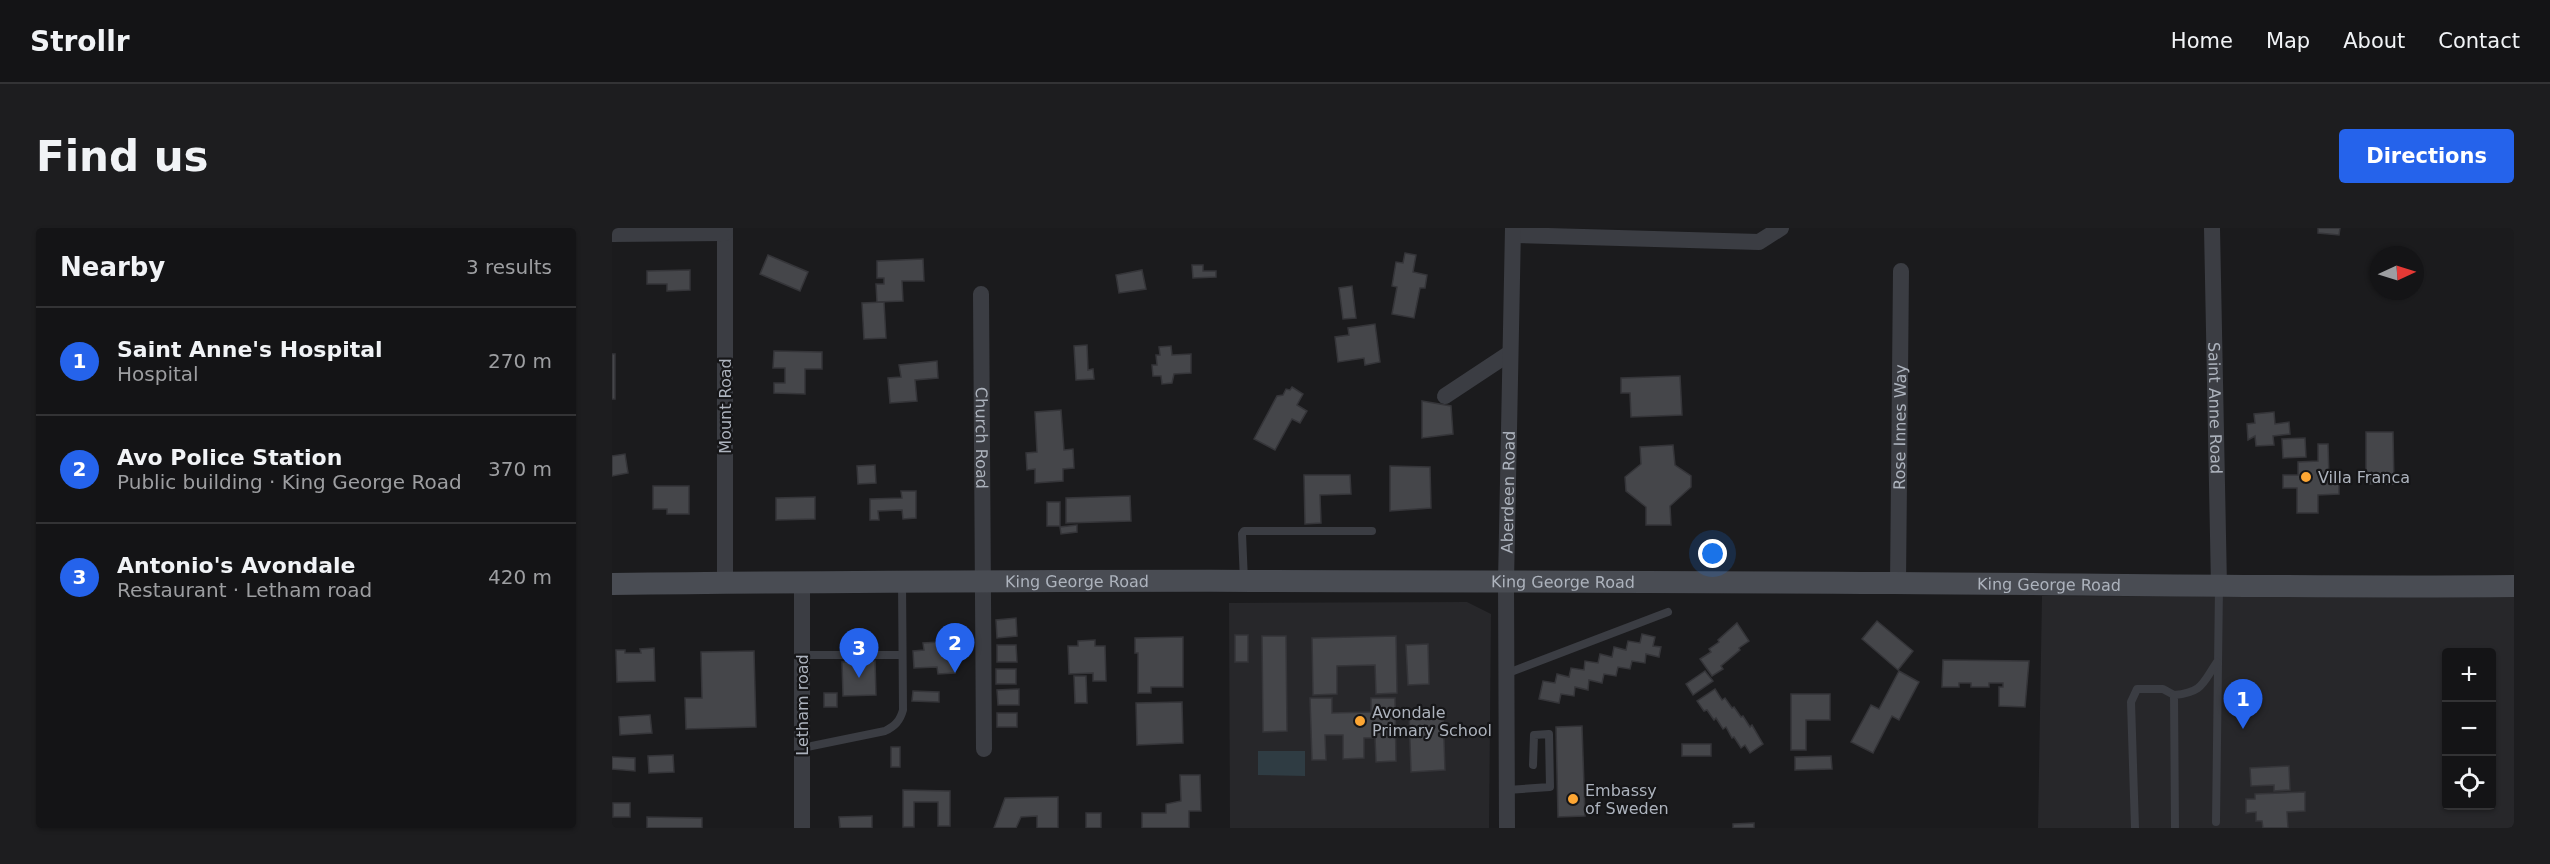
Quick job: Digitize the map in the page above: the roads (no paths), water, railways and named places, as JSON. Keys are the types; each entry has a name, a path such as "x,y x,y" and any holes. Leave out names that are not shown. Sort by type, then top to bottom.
{"main road":[{"name":"King George Road","path":"612,585 984,581 1898,583 2219,587 2514,586"}],"street":[{"path":"1513,232 1759,242 1781,228"},
{"name":"Saint Anne Road","path":"2212,228 2219,587"},
{"path":"612,234 725,230"},
{"name":"Mount Road","path":"725,230 725,583"},
{"name":"Aberdeen Road","path":"1507,828 1506,582 1513,232"},
{"name":"Rose Innes Way","path":"1898,583 1901,271"},
{"name":"Church Road","path":"981,294 984,749"},
{"path":"1445,396 1510,353"},
{"name":"Letham road","path":"801,582 802,828"}],"lane":[{"path":"1244,582 1242,534 1244,531 1372,531"},
{"path":"802,748 885,731 893,728 900,719 903,710 902,582"},
{"path":"2217,822 2219,587"},
{"path":"1508,673 1668,612"},
{"path":"802,656 903,656"},
{"path":"2135,828 2131,702 2137,689 2163,689 2174,695 2192,693 2198,690 2217,662"},
{"path":"2174,695 2175,828"},
{"path":"1507,790 1550,787 1550,734 1534,735 1533,765"}],"place":[{"name":"Villa Franca","path":"2306,477"},
{"name":"Avo Police Station","path":"955,673"},
{"name":"Antonio's Avondale","path":"859,678"},
{"name":"Avondale Primary School","path":"1360,721"},
{"name":"Saint Anne's Hospital","path":"2243,729"},
{"name":"Embassy of Sweden","path":"1573,799"}]}
